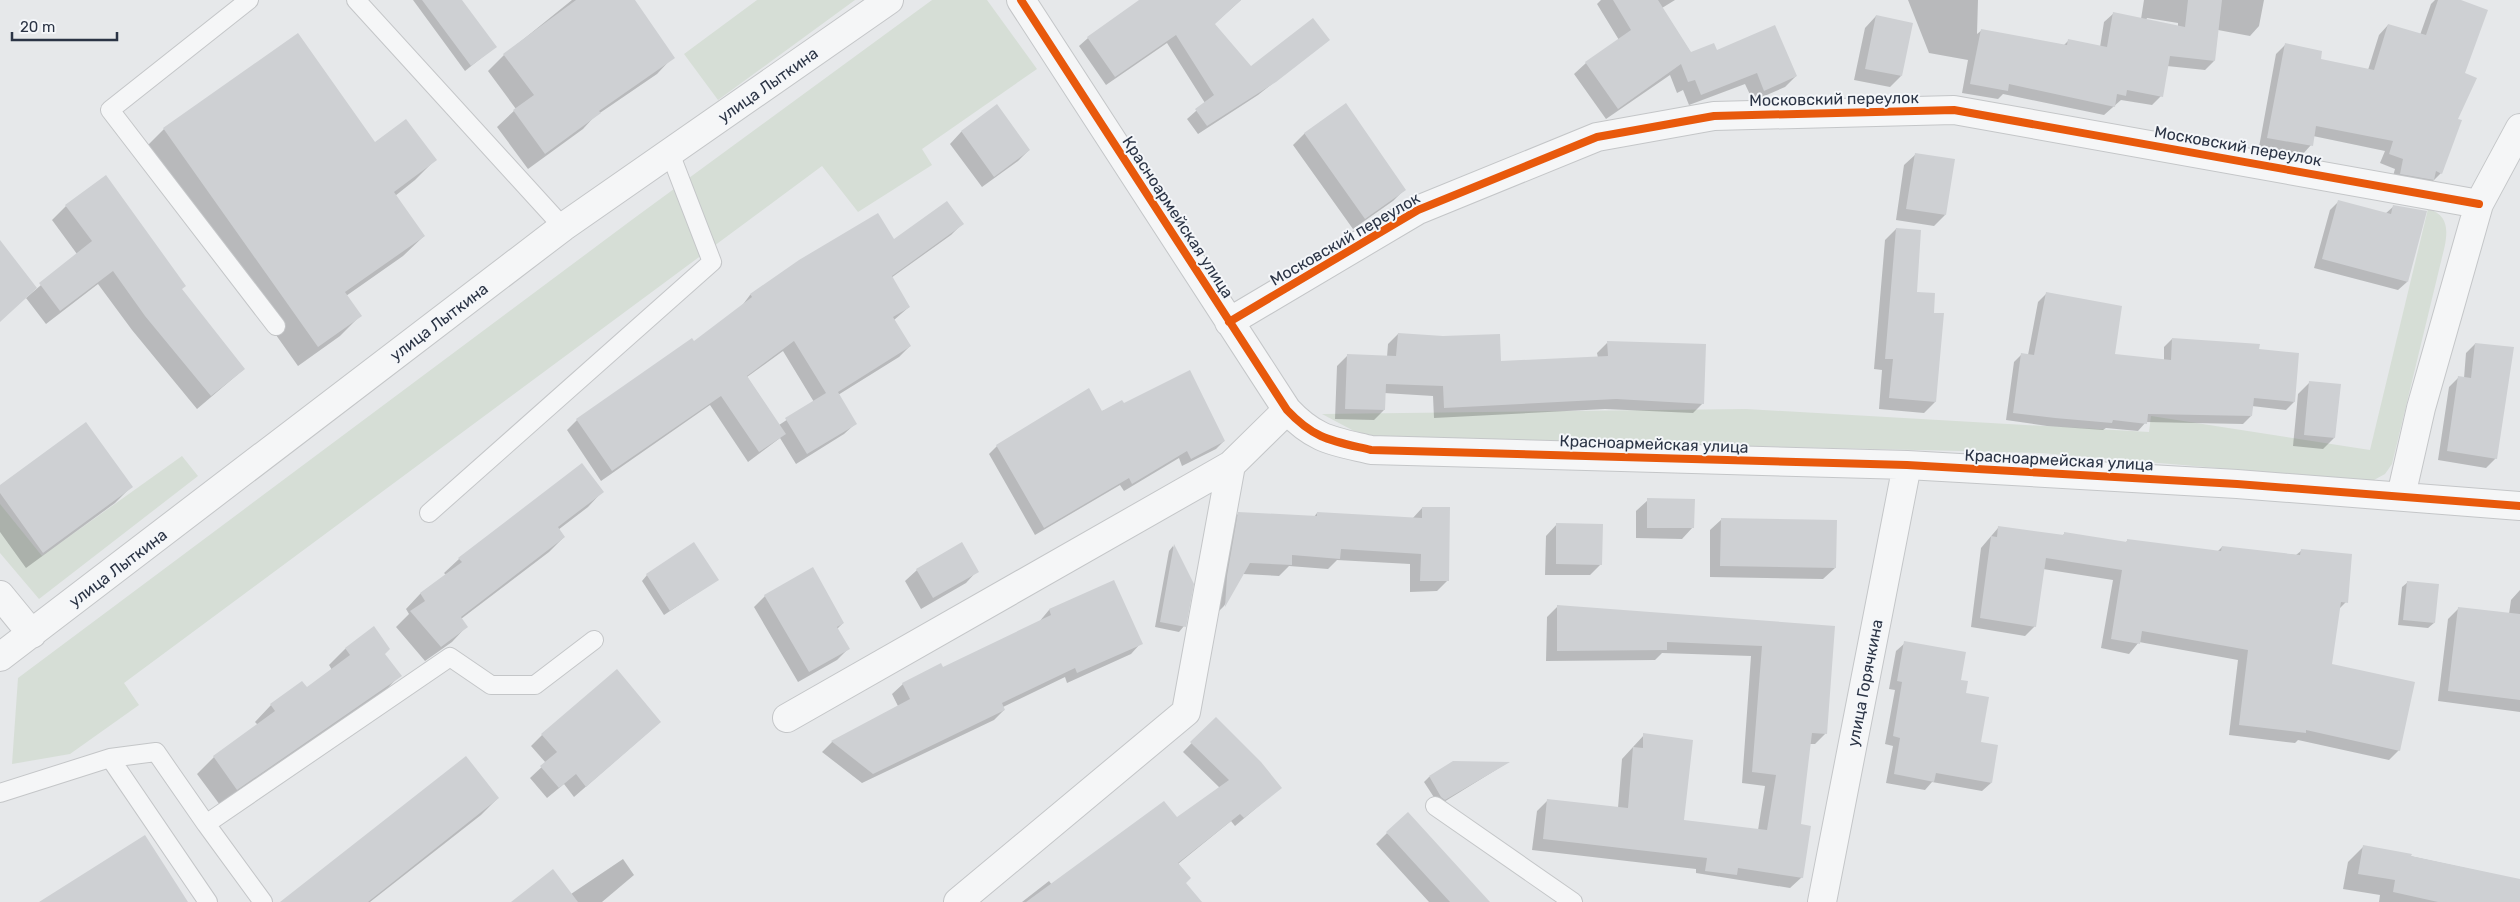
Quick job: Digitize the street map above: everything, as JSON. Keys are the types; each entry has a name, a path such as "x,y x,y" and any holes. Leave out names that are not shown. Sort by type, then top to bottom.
{"street":[{"name":"улица Лыткина","path":"0,657 563,227 889,0"},
{"name":"Красноармейская улица","path":"1021,0 1287,410 1303,428 1321,438 1371,450 1907,464 2401,496 2520,506"},
{"name":"Московский переулок","path":"1229,322 1418,210 1597,137 1714,116 1954,110 2478,204"},
{"path":"2401,496 2421,408 2478,204 2520,128"},
{"path":"787,718 1231,465 1287,410"},
{"name":"улица Горячкина","path":"1822,902 1907,464"},
{"path":"958,902 1186,712 1231,465"},
{"path":"0,595 32,634"}],"lane":[{"path":"249,0 110,110 276,326"},
{"path":"356,0 563,227"},
{"path":"429,513 712,262 670,153"},
{"path":"206,824 450,657 491,685 535,685 594,640"},
{"path":"0,793 110,758 156,752 263,902"},
{"path":"110,758 208,902"},
{"path":"1435,806 1573,902"}],"shaded area":[{"path":"757,0 855,0 718,100 684,54"},
{"path":"932,0 987,0 1037,69 922,149 932,165 858,212 822,166 124,683 139,705 70,754 12,764 18,678 633,219"},
{"path":"2428,209 2439,214 2445,222 2445,245 2392,464 2385,474 2372,481 2041,453 1379,437 1354,431 1322,414 1746,409 2149,432 2151,416 2370,450"},
{"path":"182,456 198,476 39,599 0,553 0,504 42,556"}],"building":[{"path":"422,0 462,0 497,47 471,66"},
{"path":"576,0 635,0 675,58 599,111 601,113 545,154 513,110 534,95 503,54"},
{"path":"1139,0 1241,0 1215,24 1251,66 1313,18 1330,40 1276,82 1207,126 1195,109 1214,95 1176,35 1115,77 1087,37"},
{"path":"1613,0 1658,0 1691,52 1714,43 1717,50 1775,25 1797,76 1764,91 1757,73 1701,95 1695,80 1688,82 1681,64 1618,109 1585,62 1631,30"},
{"path":"2188,0 2222,0 2215,61 2170,56 2163,97 2127,90 2126,96 2117,94 2115,107 2009,84 2008,91 1970,84 1981,29 2067,45 2068,39 2107,47 2113,12 2185,27"},
{"path":"2438,0 2461,0 2488,10 2465,73 2477,78 2458,119 2462,120 2442,174 2436,171 2434,180 2400,174 2403,159 2389,154 2393,141 2316,126 2313,146 2267,138 2285,43 2322,51 2321,59 2374,70 2388,24 2426,35"},
{"path":"1876,15 1913,23 1902,76 1865,69"},
{"path":"298,33 375,142 406,119 437,160 394,192 425,236 345,292 362,316 318,347 163,128"},
{"path":"1346,103 1406,190 1365,219 1304,133"},
{"path":"997,104 1030,150 994,177 961,131"},
{"path":"1915,153 1955,159 1946,215 1906,209"},
{"path":"106,175 186,286 182,289 245,369 211,396 145,316 113,271 60,311 39,283 92,241 65,205"},
{"path":"2338,200 2391,214 2393,205 2427,211 2408,282 2322,259"},
{"path":"947,201 964,224 892,276 910,307 893,317 911,346 838,392 857,424 807,454 785,418 826,393 794,341 747,376 786,434 759,452 721,396 612,471 576,419 692,338 694,341 752,297 750,294 799,260 878,213 894,239"},
{"path":"1896,228 1921,230 1917,292 1935,293 1934,313 1944,313 1936,402 1889,398 1893,359 1885,359"},
{"path":"0,240 37,288 0,322"},
{"path":"2046,292 2122,306 2115,354 2171,360 2172,338 2260,344 2259,349 2299,353 2295,402 2254,398 2252,416 2148,414 2147,424 2113,420 2112,423 2013,413 2021,353 2034,355"},
{"path":"1398,333 1443,336 1500,334 1501,361 1608,356 1607,341 1706,344 1704,404 1616,399 1444,408 1443,386 1386,384 1385,410 1345,409 1347,354 1396,356"},
{"path":"2475,343 2514,347 2497,459 2447,451 2458,376 2471,378"},
{"path":"1190,370 1225,441 1191,459 1187,451 1132,484 1129,478 1044,528 996,445 1089,388 1102,411 1122,400 1124,403"},
{"path":"2309,381 2341,384 2335,438 2304,435"},
{"path":"86,422 133,487 43,553 0,493 0,485"},
{"path":"582,463 604,492 558,527 565,537 461,617 468,627 441,647 410,611 425,601 420,593 462,562 458,558"},
{"path":"1647,498 1695,499 1694,528 1647,528"},
{"path":"1422,507 1450,507 1449,581 1420,581 1421,554 1341,549 1340,559 1292,555 1292,565 1250,563 1225,607 1227,576 1238,512 1317,516 1317,512 1422,518"},
{"path":"1721,518 1837,520 1836,568 1720,566"},
{"path":"1556,523 1603,524 1602,565 1556,564"},
{"path":"1998,526 2064,535 2064,532 2127,542 2127,539 2221,551 2222,546 2300,555 2301,549 2352,554 2348,603 2341,602 2332,664 2415,682 2400,751 2306,730 2306,733 2239,725 2248,650 2142,631 2140,644 2111,639 2122,570 2046,558 2036,627 1980,618 1991,536 1997,537"},
{"path":"694,542 719,580 670,611 646,574"},
{"path":"962,542 979,572 933,598 916,569"},
{"path":"1174,544 1194,584 1186,627 1160,622"},
{"path":"813,567 844,623 837,627 850,649 809,672 764,595"},
{"path":"1114,580 1143,644 1077,673 1075,668 1002,703 1005,710 873,774 831,741 910,699 902,683 941,663 943,667 1051,615 1049,609"},
{"path":"2407,581 2439,584 2435,623 2403,620"},
{"path":"1557,605 1835,626 1827,734 1812,733 1801,824 1811,826 1803,878 1738,868 1737,875 1705,871 1707,858 1543,839 1547,799 1628,808 1633,747 1643,748 1643,733 1693,740 1684,820 1767,830 1776,775 1752,772 1762,646 1667,642 1667,650 1557,651"},
{"path":"2458,607 2520,614 2520,700 2448,691"},
{"path":"374,626 390,649 385,654 402,676 237,790 213,756 275,711 270,704 302,681 307,687 350,655 345,648"},
{"path":"1904,641 1966,652 1961,680 1968,681 1966,693 1989,697 1981,742 1998,745 1992,783 1936,773 1934,782 1894,774 1900,738 1893,736 1902,682 1897,681"},
{"path":"617,669 661,722 586,787 576,774 559,788 540,766 557,752 541,734"},
{"path":"1216,717 1261,762 1282,788 1244,818 1240,814 1178,863 1191,878 1186,883 1202,902 1026,902 1164,801 1177,817 1229,780 1190,742"},
{"path":"466,756 499,798 368,902 280,902"},
{"path":"1453,761 1510,762 1445,800 1441,797 1429,776"},
{"path":"1408,812 1490,902 1450,902 1386,832"},
{"path":"145,835 188,902 39,902"},
{"path":"2363,845 2412,854 2411,856 2520,879 2520,902 2438,902 2393,892 2395,880 2358,874"},
{"path":"553,869 578,902 511,902"}],"cycle path":[{"path":"1021,0 1287,410 1307,428 1325,438 1371,450 1907,465 2237,484 2520,506"},
{"path":"1229,322 1418,210 1597,137 1714,116 1954,110 2479,204"}]}
